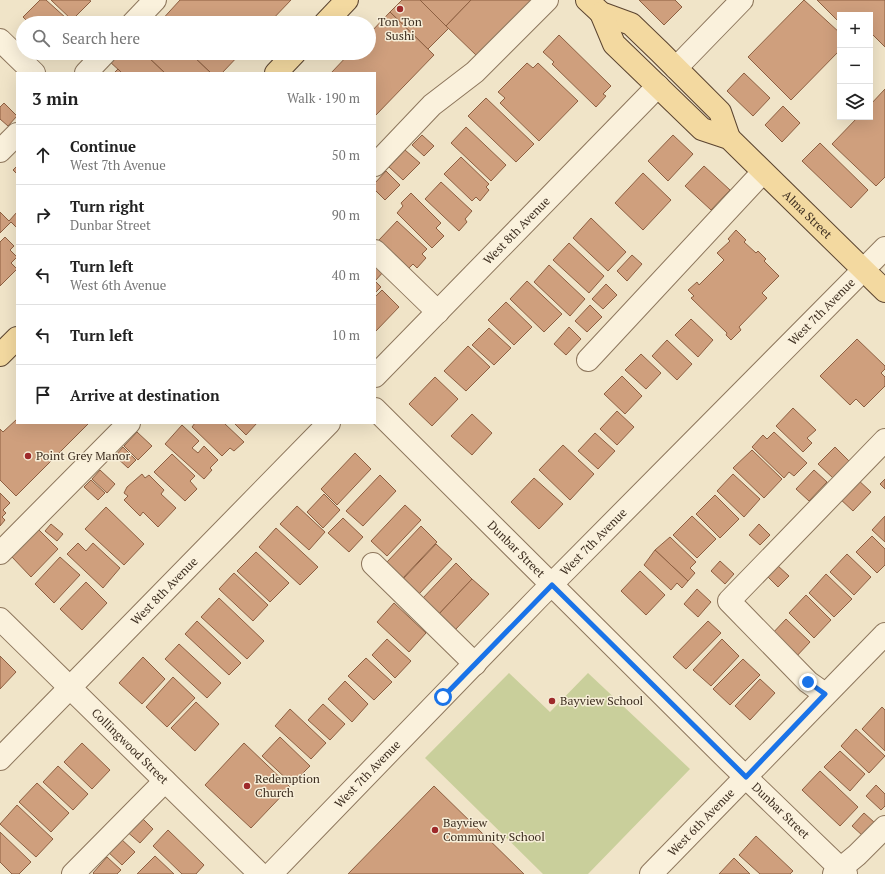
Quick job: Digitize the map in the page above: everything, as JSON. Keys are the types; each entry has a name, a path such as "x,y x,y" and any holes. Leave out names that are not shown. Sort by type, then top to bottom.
{"main road":[{"path":"332,16 347,0"},
{"name":"Alma Street","path":"594,7 631,24 720,112 729,138 885,291"},
{"name":"Alma Street","path":"594,7 614,44 702,129 729,138"},
{"path":"277,72 288,60"},
{"path":"0,355 16,339"}],"street":[{"path":"140,16 155,0"},
{"path":"376,164 432,105 475,72 547,0"},
{"path":"676,68 742,0"},
{"path":"0,40 16,56"},
{"path":"21,60 33,72"},
{"path":"87,72 98,60"},
{"name":"West 8th Avenue","path":"376,375 658,86"},
{"path":"0,151 16,135"},
{"path":"588,360 763,172"},
{"name":"West 7th Avenue","path":"271,874 552,585 885,248"},
{"path":"376,252 438,312"},
{"name":"Dunbar Street","path":"376,410 840,872"},
{"path":"0,553 128,424"},
{"name":"West 8th Avenue","path":"0,759 328,424"},
{"path":"825,694 808,682 729,601 885,440"},
{"path":"373,564 475,664"},
{"name":"Collingwood Street","path":"0,619 260,874"},
{"name":"West 6th Avenue","path":"651,874 885,634"},
{"path":"73,874 165,781"},
{"path":"840,872 885,827"}],"green space":[{"name":"Bayview School","path":"509,673 550,712 588,673 690,769 588,874 543,874 425,758"}],"building":[{"path":"40,0 46,0 64,16 24,16"},
{"path":"51,0 91,1 76,16 68,16"},
{"path":"180,0 291,0 276,16 165,16"},
{"path":"402,0 420,0 449,28 428,49 390,12"},
{"path":"420,0 471,0 446,26"},
{"path":"471,0 532,0 477,56 446,26"},
{"path":"639,0 675,0 682,7 664,25"},
{"path":"804,0 837,30 837,53 791,100 748,57"},
{"path":"817,0 885,0 885,47 873,35 873,12 837,12 837,20"},
{"path":"390,12 434,55 376,115 376,72 332,72 343,60 376,60 376,27"},
{"path":"559,35 611,86 603,94 606,96 596,107 552,64 554,62 543,52"},
{"path":"108,60 151,60 164,72 121,72"},
{"path":"151,60 197,60 210,72 164,72"},
{"path":"197,60 234,60 223,72 210,72"},
{"path":"527,63 533,68 538,63 578,101 539,141 500,103 505,98 498,92"},
{"path":"744,73 770,98 753,116 727,91"},
{"path":"885,89 885,177 876,186 832,144 855,120 873,120 873,102"},
{"path":"486,98 534,144 516,162 468,116"},
{"path":"4,103 16,115 16,117 8,126 0,119 0,107"},
{"path":"783,106 800,123 782,142 765,125"},
{"path":"466,127 506,165 491,181 451,143"},
{"path":"422,135 434,146 424,156 412,145"},
{"path":"673,135 693,154 668,181 648,161"},
{"path":"820,143 868,190 851,208 802,161"},
{"path":"405,150 420,163 403,180 389,167"},
{"path":"461,157 489,184 486,187 489,190 480,201 476,197 472,201 444,174"},
{"path":"704,166 730,190 711,210 685,186"},
{"path":"386,171 400,185 385,200 376,191 376,182"},
{"path":"643,173 671,200 643,230 615,203"},
{"path":"441,182 472,211 465,219 467,222 459,231 425,199"},
{"path":"411,193 441,223 436,228 444,236 432,248 397,213 403,206 401,203"},
{"path":"0,212 9,221 16,213 16,227 11,222 0,233"},
{"path":"591,218 626,252 608,271 573,238"},
{"path":"397,221 427,249 422,254 426,258 417,268 413,264 409,268 379,240"},
{"path":"736,230 746,240 744,242 756,253 758,251 766,259 764,261 779,276 762,293 767,298 739,327 741,330 731,340 726,335 727,333 691,298 694,296 688,290 697,282 699,285 724,260 717,253 730,241 728,239"},
{"path":"5,237 14,246 10,250 16,258 11,263 16,270 0,286 0,242"},
{"path":"569,243 604,276 589,293 553,260"},
{"path":"632,255 642,264 627,281 617,271"},
{"path":"376,261 385,270 376,280"},
{"path":"549,265 585,299 570,316 534,282"},
{"path":"527,281 562,314 544,332 510,299"},
{"path":"376,282 381,287 376,292"},
{"path":"606,284 617,295 603,309 592,299"},
{"path":"382,290 399,307 376,331 376,296"},
{"path":"506,302 532,327 514,345 488,320"},
{"path":"590,305 602,317 587,332 575,321"},
{"path":"691,319 713,340 698,357 675,335"},
{"path":"569,327 581,339 566,355 554,344"},
{"path":"489,328 511,348 494,365 472,345"},
{"path":"857,339 885,366 885,369 881,373 885,377 885,386 864,407 856,399 850,405 820,376"},
{"path":"667,340 692,364 677,380 652,356"},
{"path":"468,346 490,367 466,391 444,371"},
{"path":"641,354 661,373 646,389 625,370"},
{"path":"622,376 642,396 625,414 604,394"},
{"path":"435,377 458,399 432,426 409,404"},
{"path":"793,408 816,430 807,438 812,443 803,452 776,426"},
{"path":"617,411 634,427 617,445 600,429"},
{"path":"472,414 492,433 472,455 451,436"},
{"name":"Point Grey Manor","path":"16,420 16,424 88,424 16,496 0,480 0,429 3,432"},
{"path":"194,424 225,424 244,442 234,451 230,448 222,456 192,427"},
{"path":"235,424 256,424 246,435"},
{"path":"182,425 199,441 192,448 198,453 204,446 218,460 210,468 212,470 204,479 165,444"},
{"path":"137,432 152,446 138,460 124,446"},
{"path":"774,432 807,463 794,476 789,472 784,478 752,447 763,435 767,439"},
{"path":"595,433 615,451 598,469 578,451"},
{"path":"563,445 594,474 570,500 539,470"},
{"path":"123,447 136,460 128,468 115,456"},
{"path":"835,447 849,461 833,478 818,464"},
{"path":"752,450 782,479 764,498 733,468"},
{"path":"355,453 371,469 337,505 321,489"},
{"path":"172,454 195,476 190,481 197,489 185,501 154,472"},
{"path":"100,470 115,484 107,493 92,479"},
{"path":"814,470 827,482 809,501 796,489"},
{"path":"142,474 145,478 149,475 164,490 161,494 176,508 158,527 143,512 140,516 124,500 128,496 124,493 127,487"},
{"path":"733,474 760,499 744,517 717,491"},
{"path":"380,475 396,491 363,526 346,511"},
{"path":"534,478 563,504 539,529 511,502"},
{"path":"856,478 871,492 853,511 838,497"},
{"path":"885,479 885,489 880,484"},
{"path":"91,480 105,493 98,500 84,487"},
{"path":"0,493 10,503 3,510 6,513 2,517 5,520 0,526"},
{"path":"324,494 340,510 323,528 307,512"},
{"path":"715,495 739,519 720,538 696,514"},
{"path":"405,505 421,520 387,556 371,541"},
{"path":"297,506 325,532 309,550 280,524"},
{"path":"106,507 144,544 124,565 85,529"},
{"path":"692,516 716,539 697,558 673,535"},
{"path":"885,516 885,542 872,530"},
{"path":"343,518 363,537 349,552 328,533"},
{"path":"51,524 63,534 57,541 45,531"},
{"path":"759,524 770,535 760,545 749,535"},
{"path":"421,526 437,542 403,578 387,562"},
{"path":"276,528 318,567 300,585 259,547"},
{"path":"39,530 58,549 31,577 12,557"},
{"path":"872,536 885,549 885,565 877,573 856,552"},
{"path":"670,537 696,562 690,568 695,573 688,581 655,550"},
{"path":"78,543 86,551 93,543 120,568 103,588 67,554"},
{"path":"436,544 452,559 418,595 402,580"},
{"path":"655,550 688,581 682,588 677,583 671,590 644,565"},
{"path":"256,552 289,583 270,602 237,571"},
{"path":"847,554 871,577 854,595 830,572"},
{"path":"60,557 80,575 54,603 35,584"},
{"path":"720,561 734,574 725,584 711,571"},
{"path":"456,563 472,579 438,615 422,599"},
{"path":"777,565 789,576 778,587 767,576"},
{"path":"640,571 665,595 646,615 621,591"},
{"path":"234,573 268,605 253,621 219,589"},
{"path":"826,574 852,599 834,617 809,593"},
{"path":"472,579 489,594 455,630 438,615"},
{"path":"86,582 107,603 82,630 60,609"},
{"path":"697,589 711,602 698,617 684,604"},
{"path":"806,595 831,620 814,638 789,613"},
{"path":"219,598 264,641 247,659 201,617"},
{"path":"394,603 426,633 409,652 377,622"},
{"path":"786,619 810,642 794,659 770,636"},
{"path":"197,621 241,663 229,675 185,634"},
{"path":"708,621 721,633 686,669 673,657"},
{"path":"387,639 411,661 395,678 372,655"},
{"path":"722,639 739,656 711,686 693,670"},
{"path":"179,644 221,683 207,698 165,659"},
{"path":"0,656 16,672 0,689"},
{"path":"143,657 165,679 142,704 119,683"},
{"path":"366,658 392,682 374,700 348,676"},
{"path":"743,659 760,675 730,705 713,689"},
{"path":"173,677 195,698 167,727 146,707"},
{"path":"760,679 775,693 750,720 735,706"},
{"path":"345,681 368,704 352,722 328,699"},
{"path":"196,702 219,724 195,751 171,728"},
{"path":"323,704 345,724 330,740 308,720"},
{"path":"882,707 885,710 885,751 862,729"},
{"path":"290,709 326,743 311,759 275,726"},
{"path":"856,729 885,756 869,773 841,746"},
{"path":"280,737 310,766 292,784 262,756"},
{"path":"82,743 110,770 92,789 64,762"},
{"name":"Redemption Church","path":"244,743 290,787 251,828 205,785"},
{"path":"840,751 865,774 850,791 824,767"},
{"path":"58,766 88,794 73,810 43,782"},
{"path":"820,771 858,807 840,826 802,790"},
{"path":"37,783 69,813 51,832 19,802"},
{"path":"876,785 885,794 885,806 881,810 866,796"},
{"name":"Bayview Community School","path":"434,786 524,874 348,874"},
{"path":"17,805 53,839 36,857 0,824"},
{"path":"864,813 875,823 863,836 852,826"},
{"path":"139,815 153,829 140,843 125,830"},
{"path":"168,830 204,865 196,874 182,874 153,846"},
{"path":"0,832 31,862 19,874 12,874 0,862"},
{"path":"756,836 793,871 790,874 760,874 739,855"},
{"path":"120,838 135,852 122,865 107,851"},
{"path":"155,856 174,874 137,874"},
{"path":"107,857 121,870 117,874 94,874 93,873"},
{"path":"734,858 750,874 719,874"}],"place":[{"name":"Ton Ton Sushi","path":"400,9"},
{"name":"Point Grey Manor","path":"28,456"},
{"name":"Bayview School","path":"552,701"},
{"name":"Redemption Church","path":"247,786"},
{"name":"Bayview Community School","path":"435,830"}],"route":[{"path":"443,697 552,585 746,777 825,694 808,682"}]}
